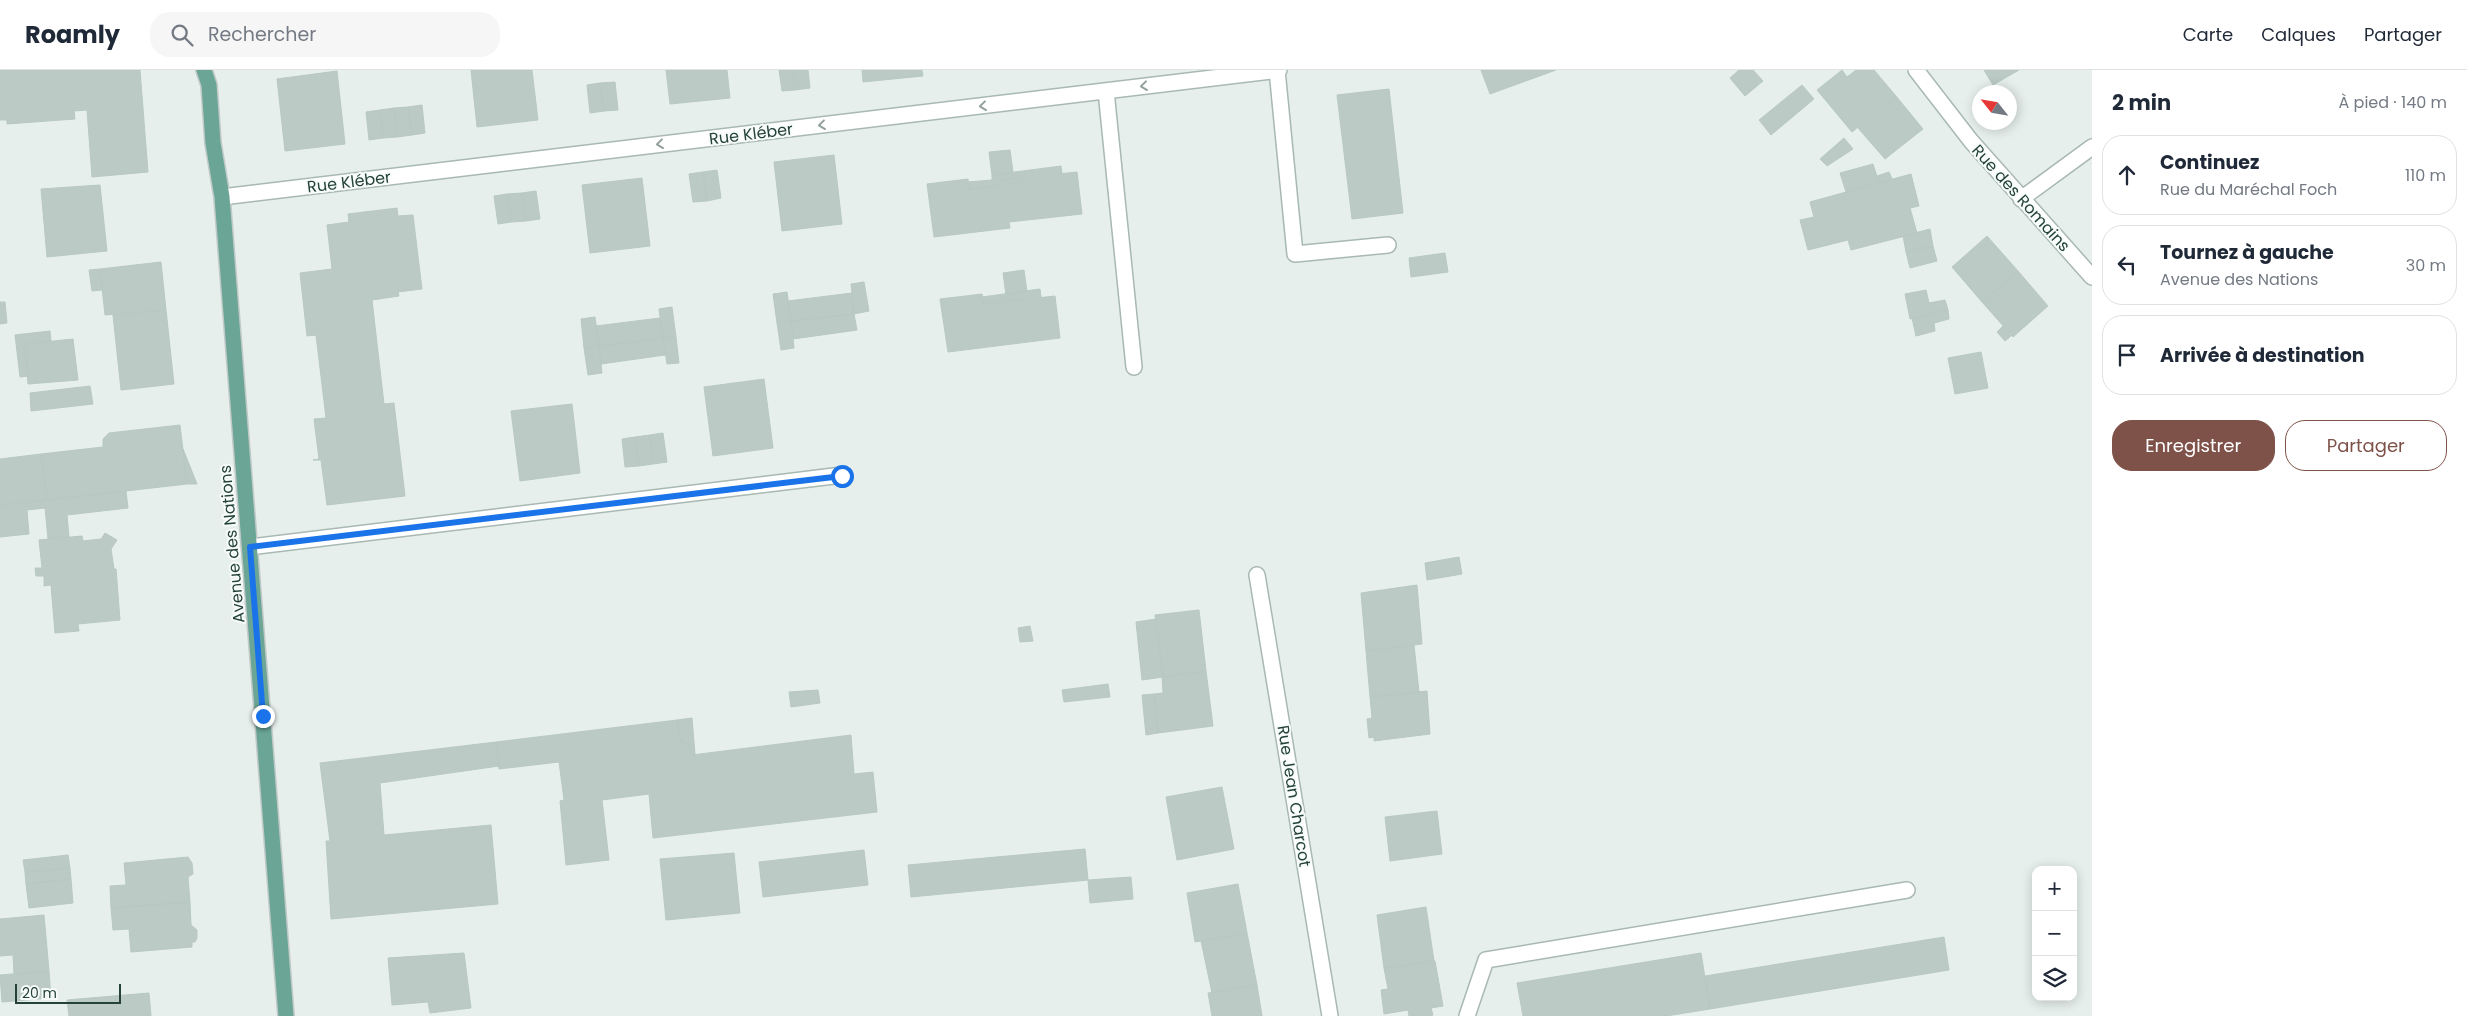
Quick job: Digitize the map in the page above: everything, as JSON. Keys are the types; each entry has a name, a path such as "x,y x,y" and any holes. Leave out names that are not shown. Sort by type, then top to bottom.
{"main road":[{"name":"Avenue des Nations","path":"204,70 209,85 213,143 222,197 286,1016"}],"street":[{"name":"Rue Kléber","path":"222,197 1106,91 1192,75 1278,70"},
{"path":"1278,70 1295,254 1388,245"},
{"name":"Rue des Romains","path":"1916,70 1971,141 2092,277"},
{"path":"1106,91 1134,367"},
{"path":"2021,199 2092,147"},
{"path":"250,547 842,476"},
{"name":"Rue Jean Charcot","path":"1257,575 1330,1016"},
{"path":"1467,1016 1486,960 1907,890"}],"building":[{"path":"0,70 140,70 148,172 92,177 87,110 74,111 75,119 7,124 7,120 0,120"},
{"path":"471,70 532,70 538,120 477,127"},
{"path":"666,70 727,70 730,98 670,104"},
{"path":"779,70 793,70 795,90 782,91"},
{"path":"793,70 808,70 810,88 795,90"},
{"path":"862,70 922,70 923,76 863,82"},
{"path":"1481,70 1556,70 1490,94"},
{"path":"1739,70 1753,70 1763,81 1745,96 1730,78"},
{"path":"1842,70 1847,77 1856,70 1874,70 1896,96 1852,132 1817,90"},
{"path":"1984,70 2019,70 1993,85"},
{"path":"337,71 345,144 285,151 277,79"},
{"path":"615,82 618,110 604,111 600,83"},
{"path":"600,83 604,111 590,113 587,85"},
{"path":"1802,85 1814,99 1771,135 1759,120"},
{"path":"1389,89 1403,213 1352,219 1337,95"},
{"path":"1896,96 1923,129 1885,159 1858,128"},
{"path":"422,105 425,133 412,135 408,107"},
{"path":"408,107 412,135 397,137 394,108"},
{"path":"394,108 397,137 383,138 380,110"},
{"path":"380,110 383,138 369,140 366,112"},
{"path":"1844,138 1853,149 1827,166 1820,159"},
{"path":"1010,150 1013,172 992,175 989,152"},
{"path":"834,155 842,224 782,231 774,162"},
{"path":"1873,164 1879,183 1846,192 1840,173"},
{"path":"1061,166 1062,173 1002,180 1002,185 969,190 968,182 992,180 992,175"},
{"path":"717,170 721,198 707,201 703,172"},
{"path":"703,172 707,201 693,202 689,174"},
{"path":"1077,172 1082,214 1009,222 1010,228 934,237 927,184 968,179 969,190 1002,185 1002,180"},
{"path":"1889,172 1892,179 1879,183 1877,176"},
{"path":"1911,174 1919,206 1910,208 1917,233 1851,250 1848,240 1808,250 1800,220 1814,217 1810,202"},
{"path":"642,178 650,246 590,253 582,185"},
{"path":"100,185 107,251 47,257 41,189"},
{"path":"536,191 540,219 526,221 522,193"},
{"path":"522,193 526,221 511,222 507,194"},
{"path":"507,194 511,222 498,224 494,196"},
{"path":"397,208 398,216 413,215 422,289 398,292 399,296 372,300 384,404 394,403 405,496 327,505 321,460 313,460 319,459 314,419 326,418 316,335 307,336 300,273 332,269 327,225 349,222 348,214"},
{"path":"1930,229 1933,246 1906,252 1903,236"},
{"path":"1987,236 2018,271 1982,302 1952,267"},
{"path":"1933,246 1937,261 1910,268 1906,252"},
{"path":"1445,253 1448,272 1411,277 1409,258"},
{"path":"161,262 166,310 105,315 100,269"},
{"path":"100,269 102,290 92,291 89,270"},
{"path":"1024,270 1027,292 1006,295 1003,273"},
{"path":"2018,271 2048,306 2013,337 1982,302"},
{"path":"864,282 869,311 854,314 851,284"},
{"path":"1040,289 1041,297 983,304 982,297"},
{"path":"1926,290 1929,303 1945,300 1948,310 1910,319 1905,294"},
{"path":"787,292 791,321 777,323 773,294"},
{"path":"852,293 854,314 791,321 788,301"},
{"path":"982,294 983,304 1055,296 1060,338 948,352 940,299"},
{"path":"0,302 5,302 7,323 0,324"},
{"path":"672,307 676,337 663,338 659,309"},
{"path":"166,310 174,384 121,390 113,315"},
{"path":"1948,310 1949,319 1934,323 1935,331 1916,336 1912,318"},
{"path":"854,314 857,330 793,339 791,321"},
{"path":"595,317 599,346 584,348 581,319"},
{"path":"660,318 663,338 599,346 596,326"},
{"path":"791,321 794,348 781,350 777,323"},
{"path":"2003,326 2011,336 2005,341 1997,332"},
{"path":"50,331 51,341 25,344 28,376 20,377 15,335"},
{"path":"676,337 679,363 667,364 663,338"},
{"path":"663,338 665,355 601,364 599,346"},
{"path":"73,339 78,380 28,384 25,344"},
{"path":"599,346 602,373 588,375 584,348"},
{"path":"1981,352 1988,388 1955,394 1948,358"},
{"path":"764,379 773,448 713,456 704,387"},
{"path":"90,386 93,404 31,411 30,393"},
{"path":"572,404 580,473 520,481 511,411"},
{"path":"180,425 187,484 47,500 41,454 103,447 103,439 109,433"},
{"path":"663,433 667,462 653,464 650,435"},
{"path":"650,435 653,464 639,466 635,437"},
{"path":"635,437 639,466 625,467 622,439"},
{"path":"183,449 197,484 187,484"},
{"path":"41,454 47,500 0,505 0,459"},
{"path":"126,491 128,508 67,515 69,537 48,539 45,508 27,510 29,534 0,537 0,505"},
{"path":"105,533 117,540 111,549 114,569 116,569 120,620 78,624 79,631 55,633 51,585 44,586 44,576 36,576 35,568 42,568 39,540 82,536 83,541 101,539"},
{"path":"1459,557 1462,574 1427,580 1425,563"},
{"path":"1417,585 1422,644 1366,651 1361,593"},
{"path":"1199,610 1206,671 1163,677 1155,615"},
{"path":"1156,619 1163,677 1142,680 1136,622"},
{"path":"1030,626 1033,641 1020,642 1018,628"},
{"path":"1414,645 1419,692 1370,697 1366,651"},
{"path":"1206,671 1213,726 1158,733 1154,694 1163,693 1162,677"},
{"path":"1108,684 1110,697 1064,702 1062,690"},
{"path":"818,690 820,703 791,707 789,692"},
{"path":"1427,691 1430,734 1374,741 1374,737 1369,738 1367,719 1372,718 1370,697"},
{"path":"1154,694 1158,733 1146,735 1142,695"},
{"path":"692,718 695,754 692,755 688,744 681,742 677,720"},
{"path":"677,720 681,742 688,744 692,755 851,735 854,774 873,772 877,812 653,838 649,794 602,800 609,860 566,865 560,801 564,800 559,762 499,769 496,742"},
{"path":"496,742 499,766 380,783 384,835 491,825 498,904 331,919 326,841 330,841 320,763"},
{"path":"1222,787 1234,849 1177,860 1166,797"},
{"path":"1437,811 1442,854 1390,861 1385,817"},
{"path":"1085,849 1088,880 911,897 908,865"},
{"path":"864,850 868,885 763,897 759,862"},
{"path":"734,853 740,913 666,920 660,859"},
{"path":"68,855 70,868 25,872 23,860"},
{"path":"188,857 192,863 193,874 188,877 190,902 111,908 110,886 126,885 124,863"},
{"path":"70,868 71,879 26,884 25,872"},
{"path":"1131,877 1133,899 1090,903 1088,880"},
{"path":"71,879 73,903 29,908 26,884"},
{"path":"1238,884 1247,933 1195,942 1187,893"},
{"path":"190,902 191,925 197,930 197,938 195,942 192,942 192,947 131,952 129,929 113,930 111,908"},
{"path":"1426,907 1434,961 1384,968 1377,915"},
{"path":"44,915 49,971 14,974 13,955 0,956 0,919"},
{"path":"1247,933 1257,985 1212,993 1201,941"},
{"path":"1944,937 1949,970 1710,1009 1705,976"},
{"path":"464,953 471,1008 430,1013 428,1002 392,1005 388,958"},
{"path":"1701,953 1710,1009 1666,1016 1523,1016 1517,983"},
{"path":"1435,961 1443,1006 1431,1008 1433,1015 1429,1016 1409,1016 1408,1010 1384,1014 1381,990 1388,989 1384,968"},
{"path":"49,971 51,998 2,1002 0,975"},
{"path":"1257,985 1262,1016 1212,1016 1208,993"},
{"path":"149,993 151,1016 69,1016 67,1000"}],"route":[{"path":"263,716 250,547 842,476"}]}
